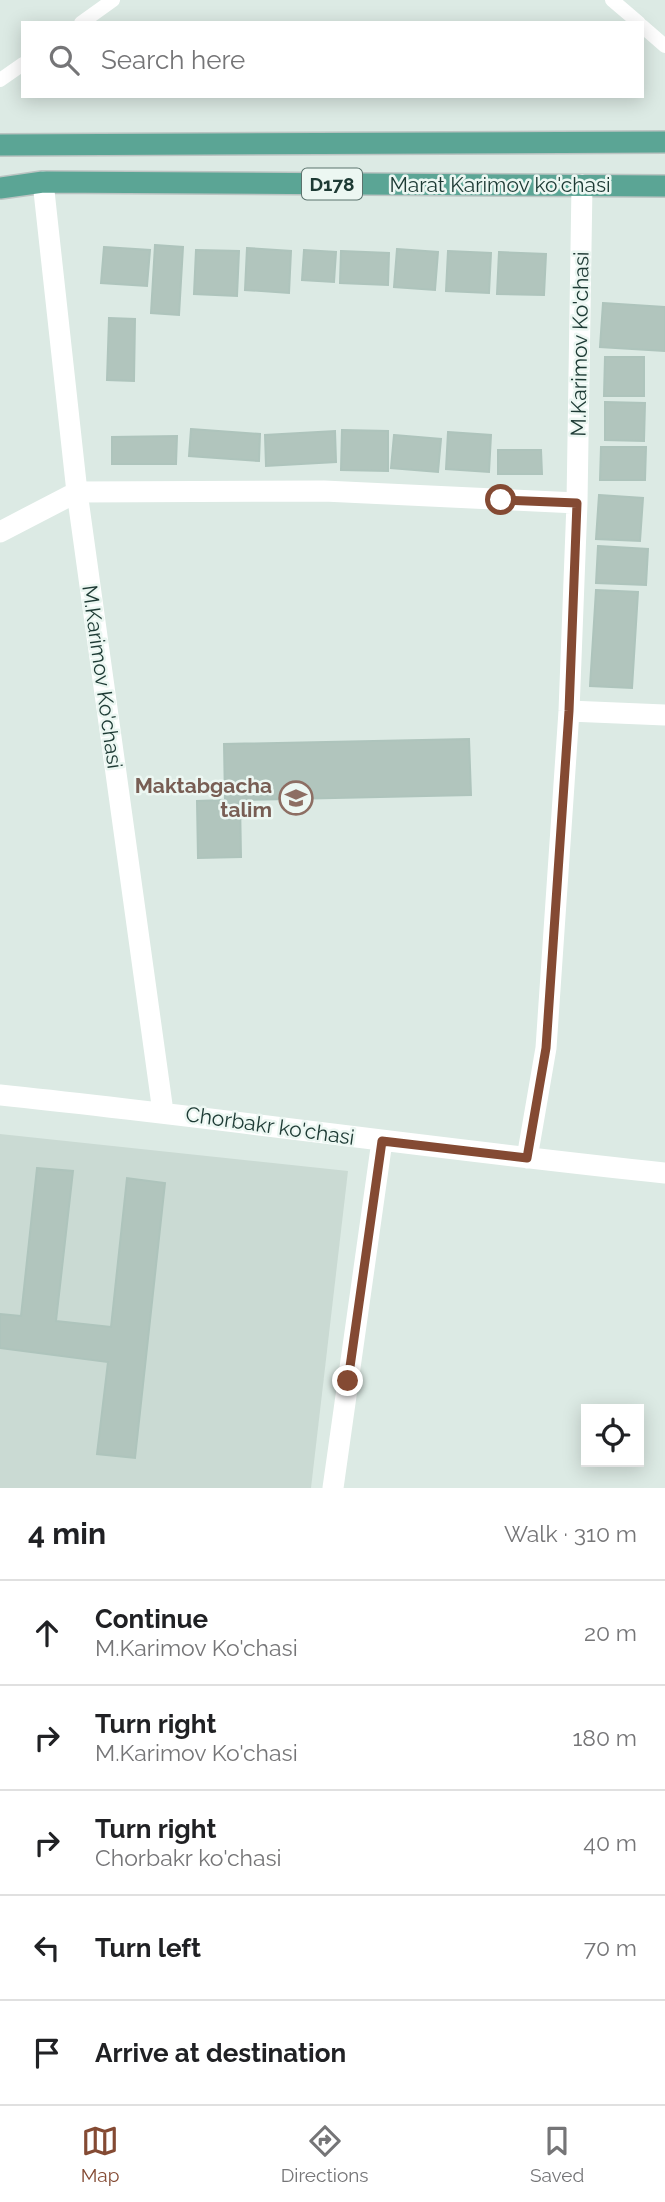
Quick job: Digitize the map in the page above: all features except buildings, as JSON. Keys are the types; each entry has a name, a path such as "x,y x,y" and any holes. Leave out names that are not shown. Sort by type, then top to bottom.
{"main road":[{"name":"Marat Karimov ko'chasi","path":"0,145 665,142"},
{"name":"Marat Karimov ko'chasi","path":"0,188 43,182 665,186"}],"street":[{"name":"M.Karimov Ko'chasi","path":"43,182 77,492 163,1112"},
{"name":"M.Karimov Ko'chasi","path":"527,1158 546,1048 569,711 577,503 582,185"},
{"path":"0,532 77,492 324,491 577,503"},
{"path":"569,711 665,715"},
{"name":"Chorbakr ko'chasi","path":"0,1095 665,1172"},
{"path":"332,1488 382,1141"}],"lane":[{"path":"84,21 113,0"},
{"path":"612,0 636,21"},
{"path":"644,28 665,46"},
{"path":"0,80 21,65"}],"shaded area":[{"path":"0,1134 348,1171 311,1488 0,1488"}],"place":[{"name":"Maktabgacha talim","path":"296,798"}],"route":[{"path":"348,1381 382,1141 527,1158 546,1048 569,711 577,503 501,500"}]}
